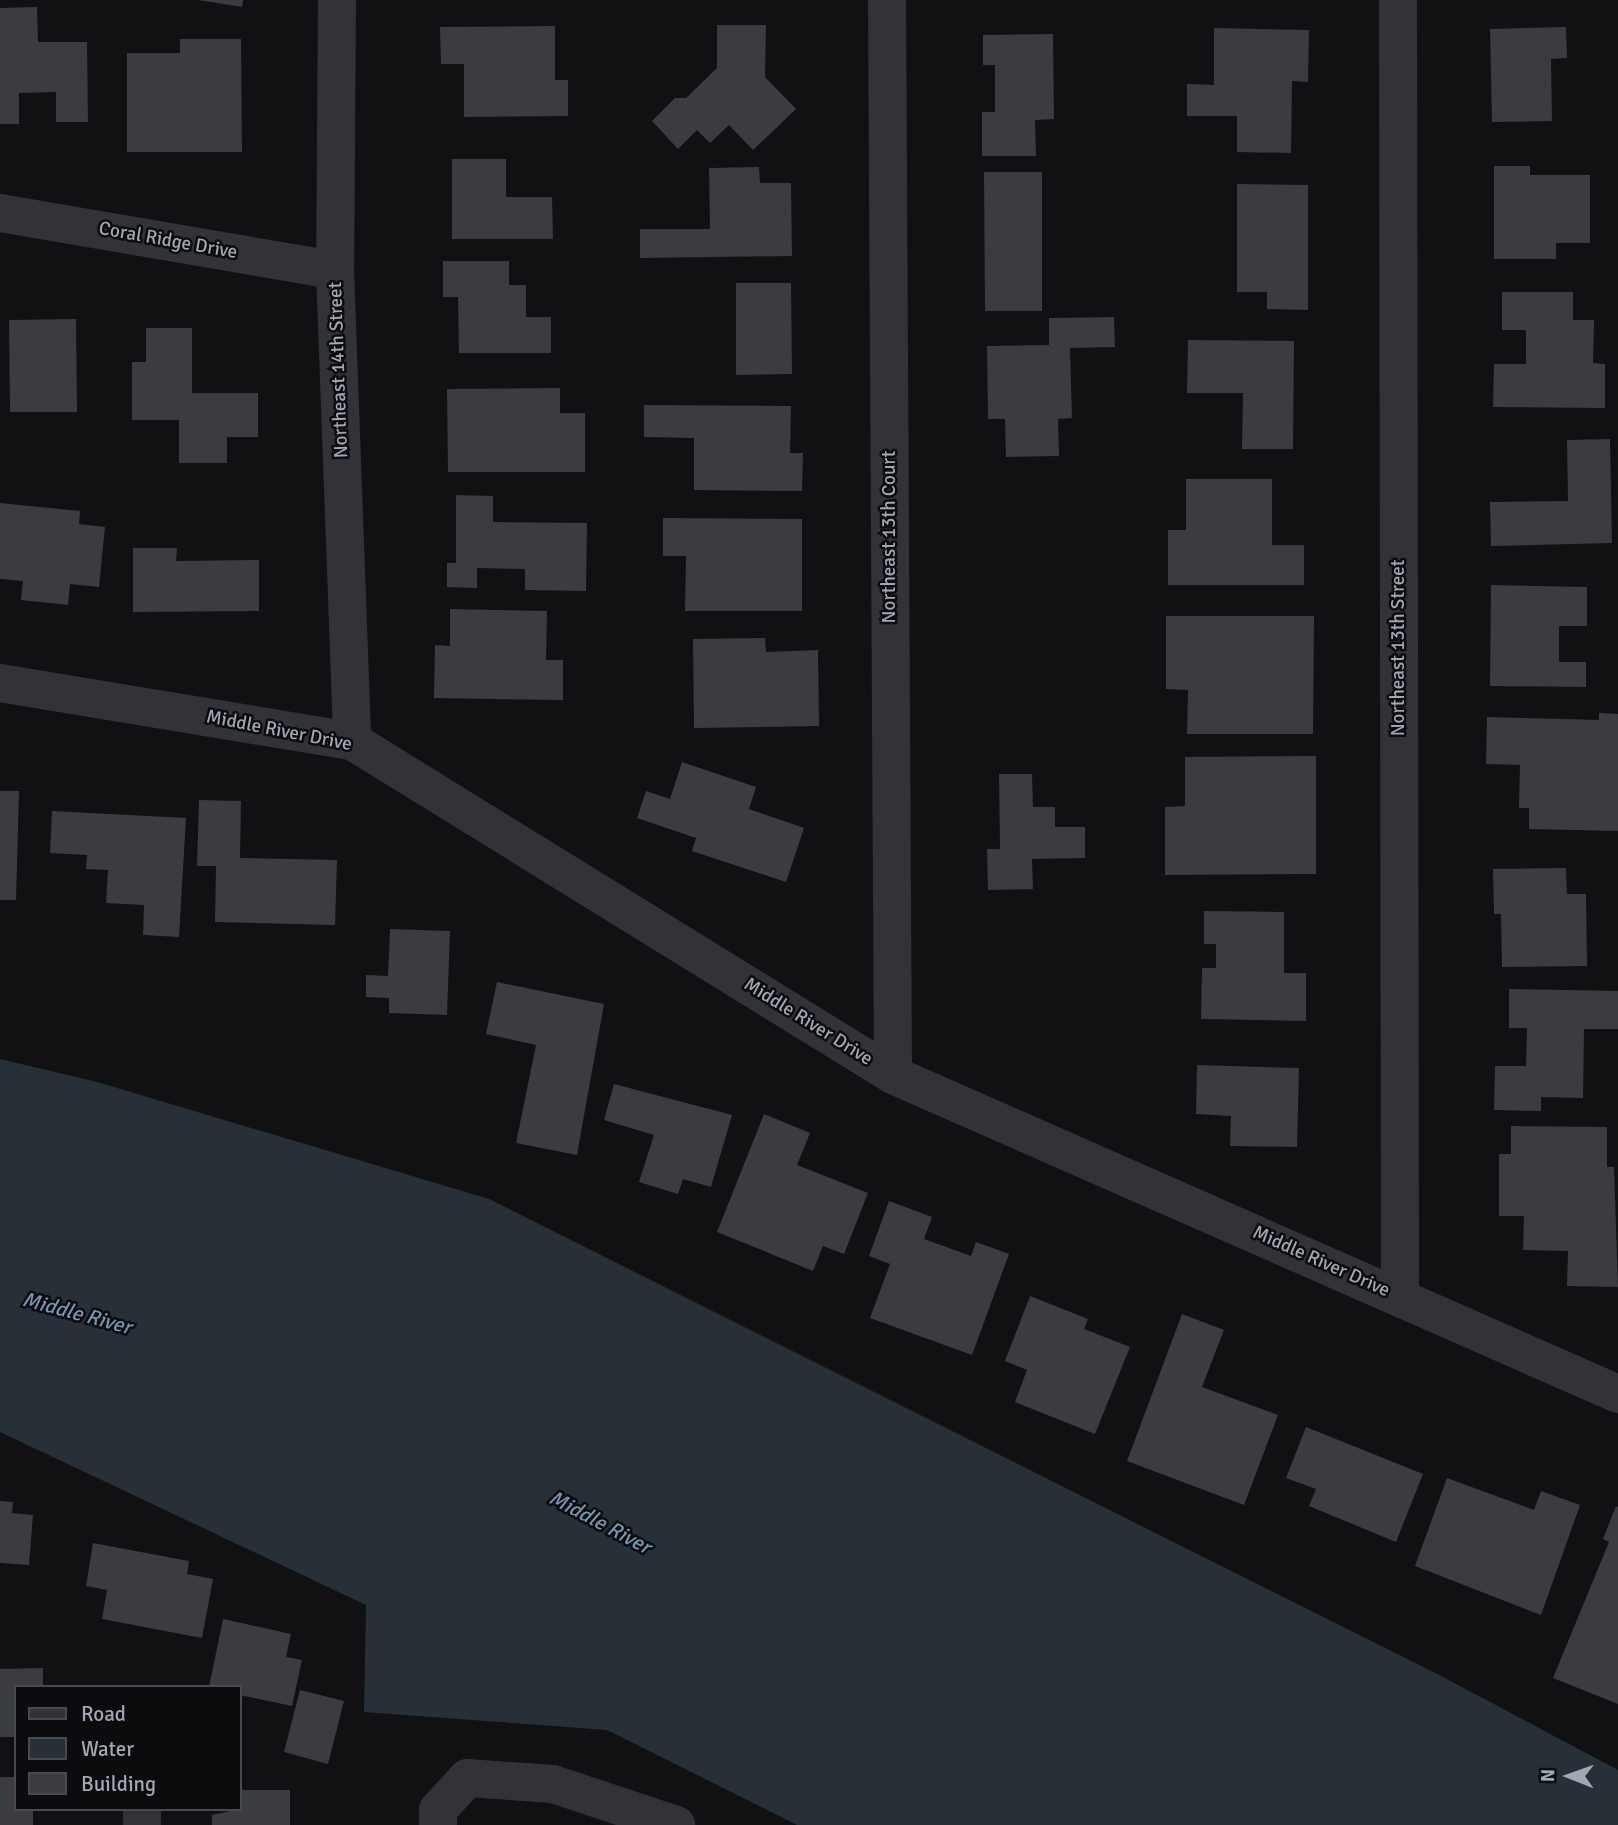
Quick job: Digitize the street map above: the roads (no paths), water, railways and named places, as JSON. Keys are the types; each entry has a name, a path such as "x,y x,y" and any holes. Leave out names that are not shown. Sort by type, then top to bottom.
{"street":[{"name":"Northeast 14th Street","path":"337,0 335,270 352,741"},
{"name":"Northeast 13th Court","path":"887,0 893,1075"},
{"name":"Northeast 13th Street","path":"1398,0 1399,1297"},
{"name":"Coral Ridge Drive","path":"0,213 335,270"},
{"name":"Middle River Drive","path":"0,683 352,741 893,1075 1618,1394"},
{"path":"438,1825 438,1810 467,1778 553,1784 676,1825"}],"water":[{"name":"Middle River","path":"0,1059 97,1082 489,1199 1443,1677 1618,1770 1618,1825 797,1825 607,1730 364,1712 366,1605 0,1432"}]}
